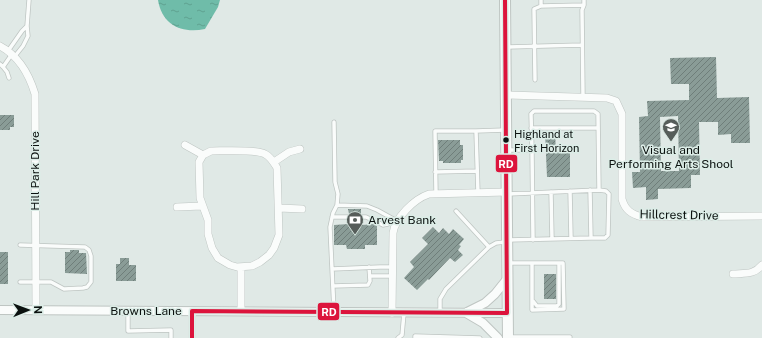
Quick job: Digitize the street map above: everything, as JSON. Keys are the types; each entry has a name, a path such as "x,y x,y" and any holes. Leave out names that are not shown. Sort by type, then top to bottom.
{"main road":[{"path":"505,0 508,313 505,338"}],"street":[{"name":"Hill Park Drive","path":"0,46 12,54 31,80 35,94 36,310"},
{"name":"Hillcrest Drive","path":"505,95 612,99 617,103 621,110 622,199 628,211 634,215 642,217 762,216"},
{"path":"185,145 203,155"},
{"path":"274,162 289,152 300,149"},
{"path":"211,150 260,152 268,156 274,162 278,172 279,235 274,248 269,255 252,266 241,267 230,265 218,258 209,241 208,220 200,198 199,162 203,155 211,150"},
{"path":"392,313 392,233 394,220 424,196 436,193 507,193"},
{"path":"177,207 202,206"},
{"path":"279,208 302,209"},
{"path":"733,274 747,274 756,271 762,265"},
{"path":"241,267 241,311"},
{"path":"465,313 485,303 495,294 507,279"},
{"name":"Browns Lane","path":"0,310 508,313"},
{"path":"192,311 192,338"},
{"path":"465,313 505,338"}],"lane":[{"path":"12,54 24,46 28,36 27,26 29,0"},
{"path":"540,0 540,6"},
{"path":"583,97 582,10 584,0"},
{"path":"535,80 534,9 540,6 584,5"},
{"path":"9,78 7,72 2,66 12,54 22,31 27,26"},
{"path":"505,47 582,45"},
{"path":"533,240 531,114 534,111 594,111 598,114 600,190"},
{"path":"334,122 335,182 338,194 337,205 330,226 334,312"},
{"path":"531,128 598,128"},
{"path":"436,193 435,131 506,130"},
{"path":"476,131 476,171 478,193"},
{"path":"506,150 532,150"},
{"path":"435,172 476,171"},
{"path":"590,190 591,238"},
{"path":"440,313 440,299 446,289 489,247 496,243 507,241 571,238 605,238 608,235 609,194 606,191 590,190 507,193"},
{"path":"570,191 571,238"},
{"path":"551,192 552,239"},
{"path":"332,217 366,217 383,224 388,224 394,220 367,206 337,205"},
{"path":"456,211 489,247"},
{"path":"20,245 85,247 89,250 91,256 91,282 87,287 64,289 51,282 20,282"},
{"path":"507,263 564,262 564,310 532,310 532,263"},
{"path":"532,300 537,306 557,306 559,304 559,263"},
{"path":"332,269 369,267 392,268"},
{"path":"333,286 368,284 370,281 369,267"},
{"path":"370,276 392,276"},
{"path":"128,310 128,331 171,330 171,338"},
{"path":"398,338 402,334 404,313"},
{"path":"415,338 415,336 480,338"},
{"path":"505,338 570,337"}],"water":[{"path":"158,0 220,0 218,7 205,29 189,30 174,26 164,16 160,9"}],"building":[{"path":"716,57 717,98 749,97 750,143 731,143 731,134 718,135 718,122 699,122 700,175 691,175 691,188 658,189 658,199 646,200 646,187 633,188 632,172 640,172 639,117 648,116 647,101 689,100 689,84 671,84 670,58","holes":["678,116 679,171 661,171 660,117"]},
{"path":"0,115 14,115 14,127 10,127 10,130 0,130"},
{"path":"545,132 555,132 556,152 570,151 570,177 547,177"},
{"path":"438,140 460,140 460,145 463,145 463,160 461,160 461,163 443,163 443,161 439,161"},
{"path":"348,209 361,209 361,214 349,214"},
{"name":"Arvest Bank","path":"349,220 362,220 362,225 374,224 377,226 377,245 365,245 365,249 347,249 346,245 334,245 334,225 349,224"},
{"path":"433,227 439,233 443,228 449,234 453,229 464,239 459,245 461,246 458,250 463,255 455,262 450,258 417,290 404,278 414,267 410,262 428,244 422,238"},
{"path":"70,250 79,250 79,253 86,253 87,274 65,273 65,252 70,252"},
{"path":"0,252 8,252 8,284 0,284"},
{"path":"120,258 129,258 129,265 136,265 136,281 116,281 116,264 120,264"},
{"path":"544,274 556,274 556,299 544,299"}],"transit line":[{"name":"RD","path":"192,338 192,311 507,313 505,0"}],"place":[{"name":"Highland at First Horizon","path":"506,140"},
{"name":"Visual and Performing Arts Shool","path":"671,142"},
{"name":"Arvest Bank","path":"355,235"}]}
